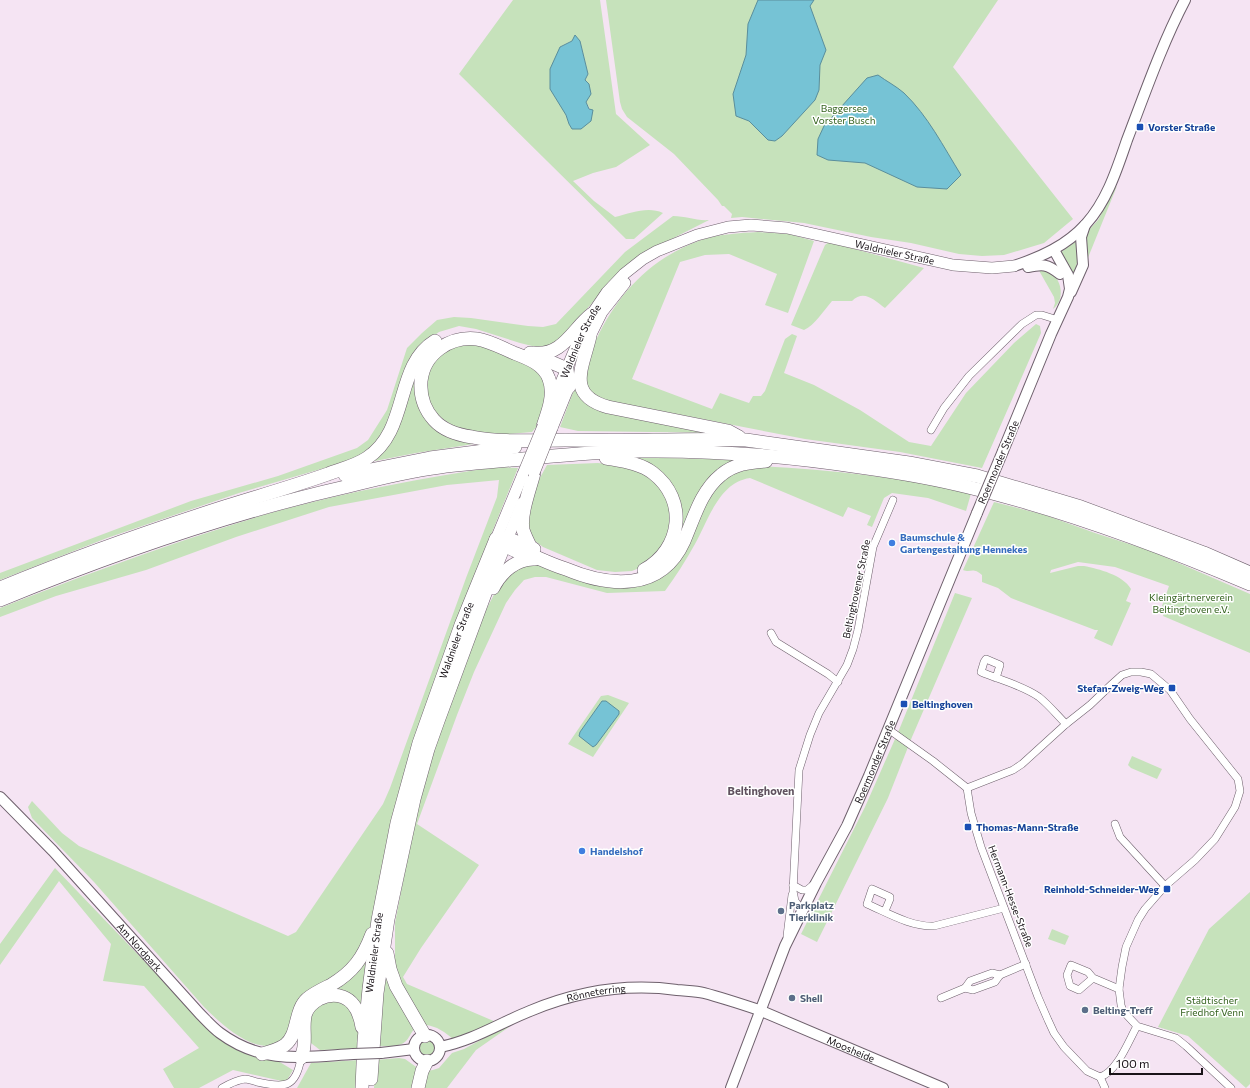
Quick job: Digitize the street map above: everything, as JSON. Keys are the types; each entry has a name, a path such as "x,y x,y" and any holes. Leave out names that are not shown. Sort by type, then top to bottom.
{"highway":[{"path":"527,352 542,353 554,350 563,344 584,319 592,314"},
{"path":"0,588 36,573 155,530 226,506 295,486 358,464 384,444 392,429 414,366 426,348 443,336 464,332 494,338 567,369 569,387"},
{"path":"590,336 580,374 582,388 591,400 608,407 728,431 746,440"},
{"path":"547,424 552,391 547,375 538,364 525,357 504,348 471,339 449,342 430,358 424,368 421,391 424,403 429,413 442,427 452,432 473,438 508,440 746,440 910,463 977,476 1081,507 1190,548 1250,573"},
{"path":"295,486 430,458 572,440"},
{"path":"0,600 104,560 226,518 294,499 390,476 440,467 543,453 638,451 743,453 820,461 930,478 1032,504 1115,530 1161,547 1250,584"},
{"path":"503,541 531,548 590,571 608,575 627,576 645,570 658,560 669,546 675,531 676,516 672,498 662,481 652,472 628,462 607,458 543,453"},
{"path":"503,541 539,559 576,574 596,580 623,582 639,580 651,576 668,564 683,543 704,496 714,482 729,469 742,464 755,462 820,461"},
{"path":"528,474 523,521 524,532 531,548"},
{"name":"Waldnieler Straße","path":"371,1088 383,919 428,749 503,541"},
{"name":"Waldnieler Straße","path":"362,1088 364,1041 369,990 383,919 397,823 419,744 461,625 503,541"},
{"path":"478,613 497,581 505,571 521,561 531,558 539,559"},
{"path":"262,1054 280,1048 288,1042 292,1035 298,1012 307,999 344,976 358,962 383,919"},
{"path":"383,919 390,969 396,986 425,1036"},
{"path":"301,1058 304,1048 304,1021 306,1013 310,1005 320,998 336,995 346,998 359,1013 364,1041"},
{"path":"297,1019 301,1058"},
{"path":"418,1088 422,1071 427,1061"}],"main road":[{"path":"1068,297 1083,265 1082,234 1086,224 1094,215 1103,200 1118,166 1164,46 1185,0"},
{"name":"Waldnieler Straße","path":"503,541 528,474 543,453 547,424 582,332 607,292 624,274 652,253 711,230 751,225 787,228 953,265 985,268 1014,266 1038,258 1071,238 1086,224"},
{"name":"Waldnieler Straße","path":"547,424 569,387 590,336 602,312 629,278 671,245"},
{"name":"Roermonder Straße","path":"1051,251 1060,274 1063,290 1058,320"},
{"name":"Roermonder Straße","path":"731,1088 759,1010 785,946 802,910 847,826 1068,297 1070,289 1068,275 1051,251"},
{"path":"1014,266 1026,267 1044,265 1060,274"},
{"name":"Am Nordpark","path":"0,797 53,851 200,1014 220,1033 232,1041 262,1054 287,1058 301,1058"},
{"name":"Rönneterring","path":"440,1047 453,1045 472,1038 506,1021 559,1000 594,991 629,987 661,988 703,993 759,1010"},
{"name":"Moosheide","path":"759,1010 943,1088"},
{"path":"425,1036 433,1037 439,1043 440,1047 438,1055 435,1059 427,1061 420,1059 415,1053 414,1049 418,1039 425,1036"},
{"path":"301,1058 381,1053 414,1049"}],"street":[{"path":"931,430 944,408 969,376 1022,324 1036,315 1042,315 1058,320"},
{"name":"Beltinghovener Straße","path":"785,946 793,888 799,770 810,734 819,713 838,682 853,649 858,630 873,547 893,500"},
{"path":"771,633 776,642 828,674 838,682"},
{"path":"888,729 967,788 973,787 1009,772 1022,764 1122,676 1131,672 1151,674 1170,690 1190,719 1238,779 1240,795 1232,814 1210,846 1164,886 1145,909 1126,948 1119,989 1121,1004 1123,1011 1137,1026 1176,1038 1231,1088"},
{"path":"996,678 1024,689 1039,697 1066,724"},
{"name":"Hermann-Hesse-Straße","path":"967,788 973,824 1038,997 1054,1033 1064,1047 1088,1071 1100,1077"},
{"path":"1115,824 1120,837 1164,886"},
{"path":"793,888 807,890 816,883"},
{"name":"Beltinghovener Straße","path":"793,888 795,901 802,910"},
{"path":"885,911 915,924 934,926 1004,908"},
{"path":"941,998 965,988 974,990 995,982 1000,975 1026,964"},
{"path":"1093,978 1119,989"},
{"path":"1105,1088 1100,1077 1106,1075 1114,1068 1137,1026"},
{"path":"222,1088 247,1079 287,1086 292,1083 297,1076 301,1058"}],"green space":[{"path":"513,0 600,0 616,114 650,145 616,167 593,173 573,181 594,201 615,217 645,210 663,213 634,239 626,239 459,74","holes":["572,41 580,41 588,74 585,80 586,102 590,109 569,124 566,115 560,47"]},
{"name":"Baggersee Vorster Busch","path":"606,0 998,0 953,67 1073,219 1044,243 1004,255 982,256 959,254 911,243 871,237 804,223 742,217 731,218 732,214 724,206 722,206 674,154 627,117 622,109"},
{"path":"1117,186 1081,275 1086,233 1098,220"},
{"path":"673,216 709,220 650,250 621,270 557,343 540,348 476,329 459,326 439,332 426,341 385,435 366,453 345,462 239,493 107,538 0,580 0,573 191,501 278,476 357,448 368,440 387,410 407,348 437,320 454,317 528,326 543,327 556,324 625,252"},
{"path":"758,232 789,234 814,241 788,313 765,305 777,274 729,254 705,255 680,262 632,379 712,409 720,393 749,403 753,396 761,396 765,391 785,339 792,334 797,336 784,373 814,385 860,410 909,442 931,446 966,393 1014,343 1036,324 1040,326 1041,333 982,468 900,452 805,439 604,400 591,393 584,381 587,365 596,340 615,307 638,279 667,257 701,240 722,235"},
{"path":"1078,240 1078,258 1074,277 1061,252"},
{"path":"829,242 924,268 885,308 873,299 865,296 861,296 852,301 832,301 816,321 804,330 791,325 825,245"},
{"path":"1037,267 1050,271 1059,283 1061,290 1060,297 1058,303 1053,309 1055,303 1054,297"},
{"path":"465,344 487,346 521,359 542,376 548,394 539,424 532,432 514,434 474,433 448,423 436,413 427,393 428,376 431,366 435,359 440,355 450,349"},
{"path":"423,363 429,418 487,442 416,453 365,463 409,384"},
{"path":"577,382 588,401 725,433 578,431 560,427"},
{"path":"625,457 746,460 723,470 712,480 696,505 676,547 667,559 656,569 642,576 615,579 606,577 625,577 636,575 653,567 664,558 672,547 677,534 679,520 675,494 668,481 654,468"},
{"path":"598,463 631,467 648,475 669,499 672,518 666,544 644,566 632,571 615,572 597,570 543,547 535,541 527,531 528,510 536,485 547,465"},
{"path":"757,466 811,469 865,475 972,490 966,511 928,498 892,493 884,498 872,527 867,525 871,516 848,507 843,517 750,478 739,481 722,495 710,514 688,556 665,591 607,593 546,577 535,577 524,580 506,603 474,672 417,824 479,865 421,948 403,977 407,984 496,1022 454,1040 441,1030 425,1025 402,986 395,965 395,923 416,814 435,746 477,629 501,581 513,569 532,563 641,584 700,515 715,488 733,473"},
{"path":"497,467 518,468 463,604 367,937 360,954 280,1041 271,1046 259,1045 250,1042 241,1038 225,1026 204,1007 94,882 32,818 28,807 32,801 62,833 79,846 288,936 296,932 383,804 497,497 499,480 447,485 329,507 236,537 146,570 56,596 0,617 0,608 135,557 267,514 329,498 385,486"},
{"name":"Kleingärtnerverein Beltinghoven e.V.","path":"994,502 1045,515 1151,551 1250,594 1250,653 1163,616 1166,608 1162,606 1169,586 1115,567 1078,562 1051,570 1050,573 1078,566 1084,566 1110,573 1117,576 1127,584 1131,589 1126,601 1131,603 1112,646 1094,638 1098,630 1011,598 998,588 982,582 982,575 979,573 963,570"},
{"path":"955,593 972,598 912,737 888,798 817,942 801,934 865,807 899,730"},
{"path":"608,695 629,703 593,757 568,744 601,696"},
{"path":"1132,756 1162,769 1157,779 1131,768 1128,765"},
{"path":"55,868 195,1014 253,1055 278,1061 293,1070 286,1082 233,1070 199,1088 174,1088 163,1069 199,1048 144,986 103,981 111,944 59,881 0,965 0,944"},
{"name":"Städtischer Friedhof Venn","path":"1250,892 1250,1084 1246,1088 1188,1036 1158,1027 1209,929"},
{"path":"1052,929 1069,936 1065,945 1048,939"},
{"path":"367,957 363,1015 335,994 336,986"},
{"path":"384,965 405,1014 416,1028 406,1041 396,1046 376,1046"},
{"path":"344,1000 359,1025 359,1046 356,1049 320,1050 307,1040 306,1035 314,1006 320,1002"},
{"path":"505,1027 509,1027 476,1050 447,1088 374,1088 375,1060 405,1059 419,1069 426,1071 433,1070 439,1068 452,1053 464,1049"},
{"path":"424,1040 430,1040 435,1045 433,1054 430,1056 424,1056 419,1051 419,1045"},
{"path":"359,1060 358,1088 297,1088 311,1063"}],"water":[{"path":"758,0 814,0 810,6 826,50 820,65 819,90 815,100 782,136 775,141 768,140 749,121 736,116 733,94 746,55 748,24"},
{"path":"575,35 580,41 588,74 585,80 589,84 591,94 586,102 589,109 593,110 591,121 581,129 572,129 566,115 550,89 550,69 560,47 572,41"},
{"path":"878,75 901,90 913,102 928,121 961,175 947,189 917,187 865,163 828,160 817,155 818,139 824,126 867,78"},
{"path":"602,701 606,701 619,711 619,714 593,747 579,736 580,732"}],"place":[{"name":"Vorster Straße","path":"1140,127"},
{"name":"Baumschule & Gartengestaltung Hennekes","path":"892,543"},
{"name":"Stefan-Zweig-Weg","path":"1172,688"},
{"name":"Beltinghoven","path":"904,704"},
{"name":"Thomas-Mann-Straße","path":"968,827"},
{"name":"Handelshof","path":"582,851"},
{"name":"Reinhold-Schneider-Weg","path":"1167,889"},
{"name":"Parkplatz Tierklinik","path":"781,911"},
{"name":"Shell","path":"792,998"},
{"name":"Belting-Treff","path":"1085,1010"}],"district":[{"name":"Beltinghoven","path":"761,791"}]}
